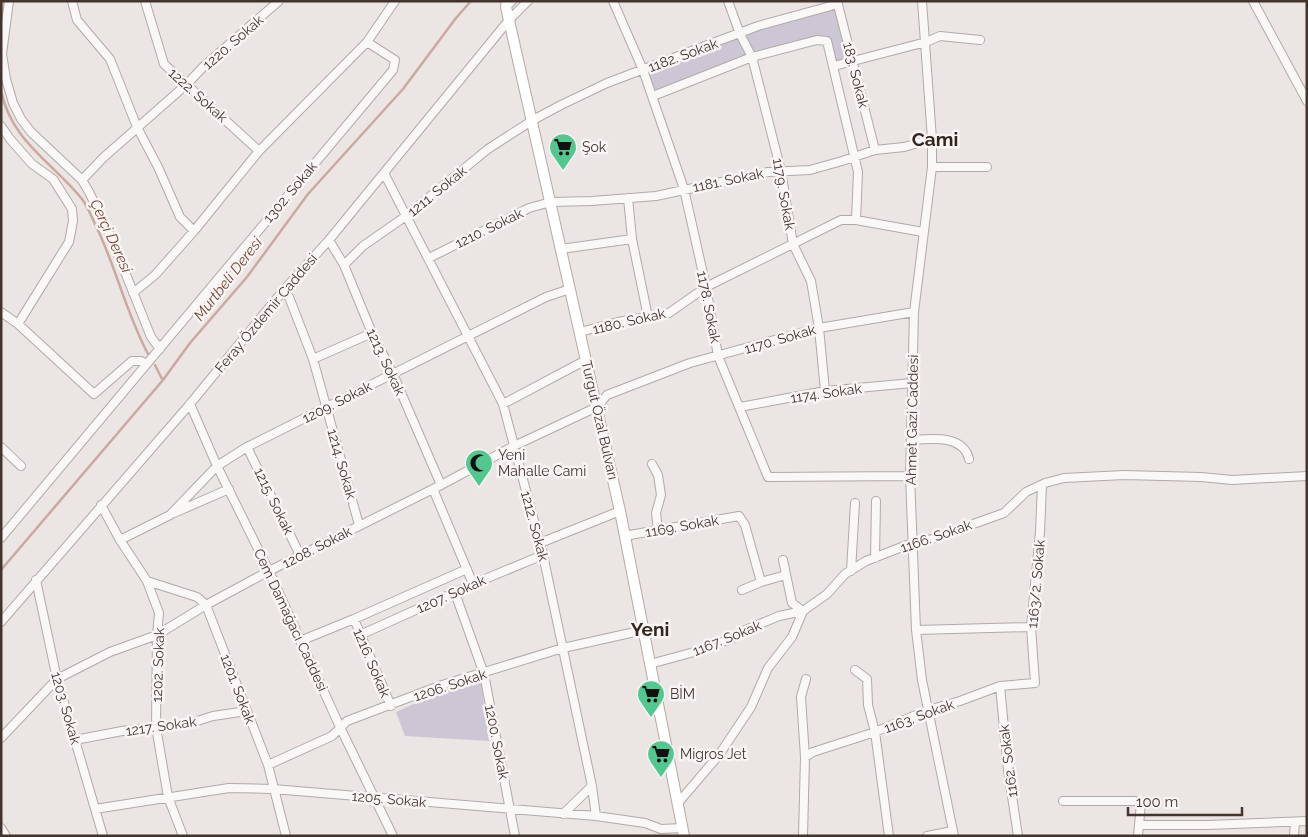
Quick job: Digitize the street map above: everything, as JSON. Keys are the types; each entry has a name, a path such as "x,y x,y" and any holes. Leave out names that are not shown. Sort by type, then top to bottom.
{"main road":[{"name":"Turgut Özal Bulvarı","path":"508,3 509,20 620,511 683,832"}],"street":[{"path":"1,538 160,349 151,338 111,236 82,180 31,132 21,119 14,103 6,79 2,54 9,1"},
{"path":"72,1 77,20 110,59 137,127 158,167 180,217 194,230"},
{"name":"1222. Sokak","path":"145,1 164,64 259,151"},
{"name":"1220. Sokak","path":"82,180 104,157 187,84 204,66 279,1"},
{"path":"133,293 155,275 259,151 367,42 395,1"},
{"name":"Feray Özdemir Caddesi","path":"1,622 190,404 282,292 329,240 509,20 528,1"},
{"name":"1178. Sokak","path":"612,1 653,96 684,189 706,287 718,356 768,477 910,476"},
{"name":"1179. Sokak","path":"728,1 740,34 752,57 781,171 792,244 811,281 819,328 825,391"},
{"name":"Ahmet Gazi Caddesi","path":"922,1 932,139 932,167 914,312 910,476 912,543 916,630 922,680 954,833"},
{"path":"1252,1 1307,101"},
{"name":"1182. Sokak","path":"533,120 599,87 758,26 838,2"},
{"name":"183. Sokak","path":"838,2 875,150"},
{"path":"834,66 926,42 940,36 980,40"},
{"path":"653,96 752,57 823,40 827,41 858,172 856,220"},
{"name":"1302. Sokak","path":"160,349 393,70 395,60 367,42"},
{"name":"1211. Sokak","path":"344,265 363,246 406,216 488,149 533,120"},
{"path":"1,126 32,164 53,179 72,209 73,221 69,242 18,324"},
{"name":"1181. Sokak","path":"551,202 656,196 768,172 810,170 842,162 854,156 875,150 904,147 932,139"},
{"path":"932,167 987,167"},
{"name":"1212. Sokak","path":"384,172 503,404 544,555 592,786 596,816"},
{"path":"628,198 632,239 648,316"},
{"name":"1210. Sokak","path":"428,258 529,208 551,202"},
{"name":"1180. Sokak","path":"580,332 618,322 670,312 706,287 841,220 856,220 923,232"},
{"path":"561,249 632,239"},
{"name":"1213. Sokak","path":"329,240 344,265 372,333 393,374 441,485"},
{"name":"1209. Sokak","path":"120,540 170,515 217,466 247,447 546,297 570,289"},
{"name":"1214. Sokak","path":"282,292 289,297 313,359 359,525"},
{"path":"1,312 18,324 94,394 132,361 141,361 148,364"},
{"name":"1170. Sokak","path":"597,406 607,395 690,363 819,328 914,312"},
{"path":"313,359 372,333"},
{"path":"503,404 586,360"},
{"name":"1174. Sokak","path":"740,407 825,391 912,383"},
{"name":"Cem Damağacı Caddesi","path":"190,404 217,466 269,571 340,727 393,836"},
{"name":"1208. Sokak","path":"1,738 57,679 110,652 157,635 206,605 269,571 441,485 514,446 597,406"},
{"path":"911,440 937,439 956,443 964,448 969,459"},
{"name":"1215. Sokak","path":"247,447 300,556"},
{"path":"1,448 21,466"},
{"path":"652,464 658,475 661,495 656,513 658,530"},
{"name":"1166. Sokak","path":"803,611 827,594 845,574 875,558 912,543 926,541 1004,513 1026,492 1064,478 1105,476 1201,477 1232,480 1307,476"},
{"name":"1163/2. Sokak","path":"1035,683 1031,626 1040,532 1042,485"},
{"path":"170,515 229,489"},
{"path":"433,489 473,584"},
{"path":"875,558 876,501"},
{"path":"851,571 855,503"},
{"name":"1202. Sokak","path":"101,505 146,581 160,613 157,635 156,727 168,797 183,836"},
{"path":"540,543 620,511"},
{"name":"1169. Sokak","path":"624,536 739,516 744,525 761,582"},
{"name":"1207. Sokak","path":"360,635 473,584 544,555"},
{"path":"678,803 719,755 751,707 768,668 792,637 803,611 792,603 782,560"},
{"name":"1207. Sokak","path":"300,641 467,569"},
{"path":"742,590 786,575"},
{"name":"1203. Sokak","path":"36,580 57,679 103,836"},
{"path":"146,581 197,597 206,605"},
{"name":"1200. Sokak","path":"455,593 484,674 515,836"},
{"name":"1201. Sokak","path":"206,605 268,765 286,836"},
{"name":"1167. Sokak","path":"650,664 694,652 733,638 743,631 779,616 803,611"},
{"name":"1216. Sokak","path":"354,619 391,706"},
{"path":"916,630 1031,626"},
{"name":"1206. Sokak","path":"268,765 332,736 347,721 391,706 442,685 484,674 563,648 644,630"},
{"path":"855,670 867,679 868,705 875,732 888,836"},
{"path":"804,836 805,757 801,697 806,678"},
{"name":"1163. Sokak","path":"805,757 813,752 875,732 928,710 960,701 1000,686 1035,683"},
{"name":"1162. Sokak","path":"1000,686 1008,770 1018,836"},
{"name":"1217. Sokak","path":"75,740 122,731 191,723 213,716 247,711"},
{"path":"563,814 592,786"},
{"name":"1205. Sokak","path":"95,808 229,788 273,789 596,816 645,823 661,829 683,832"},
{"path":"1063,801 1135,801 1141,803 1138,836"},
{"path":"1139,825 1208,826 1307,821"},
{"path":"1294,836 1295,822"},
{"path":"1,828 6,836"},
{"path":"928,836 954,833"}],"shaded area":[{"path":"838,4 853,62 834,66 827,41 752,57 653,96 643,70 740,34"},
{"path":"481,682 489,741 405,736 396,712 456,685"}],"waterway":[{"name":"Çerçi Deresi","path":"1,21 4,1"},
{"name":"Murtbeli Deresi","path":"1,570 163,380 190,343 247,277 308,194 403,89 471,1"},
{"name":"Çerçi Deresi","path":"1,91 6,109 24,138 86,205 103,242 133,322 148,354"},
{"name":"Çerçi Deresi","path":"155,365 162,379"}],"place":[{"name":"Şok","path":"563,171"},
{"name":"Yeni Mahalle Cami","path":"479,487"},
{"name":"BİM","path":"651,718"},
{"name":"Migros Jet","path":"661,778"}],"district":[{"name":"Cami","path":"935,139"},
{"name":"Yeni","path":"650,629"}]}
